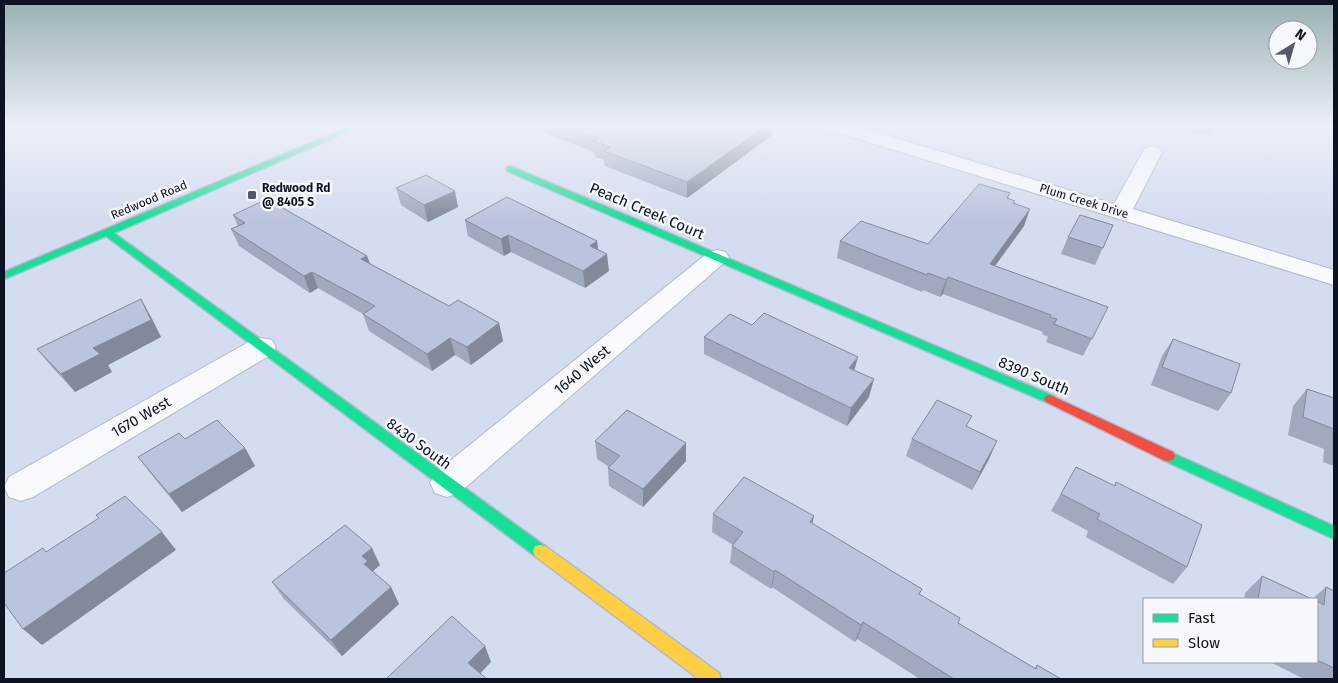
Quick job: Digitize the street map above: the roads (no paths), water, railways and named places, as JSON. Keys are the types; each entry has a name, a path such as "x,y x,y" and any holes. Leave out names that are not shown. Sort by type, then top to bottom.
{"street":[{"name":"Redwood Road","path":"4,276 284,157"},
{"name":"Plum Creek Drive","path":"938,157 1334,278"},
{"path":"1120,212 1149,157"},
{"name":"Peach Creek Court","path":"510,169 717,257"},
{"name":"8430 South","path":"107,232 713,679"},
{"name":"1640 West","path":"447,483 717,257"},
{"name":"8390 South","path":"717,257 1073,409 1228,485 1334,533"},
{"name":"1670 West","path":"21,487 262,347"}],"place":[{"name":"Redwood Rd @ 8405 S","path":"252,195"}]}
